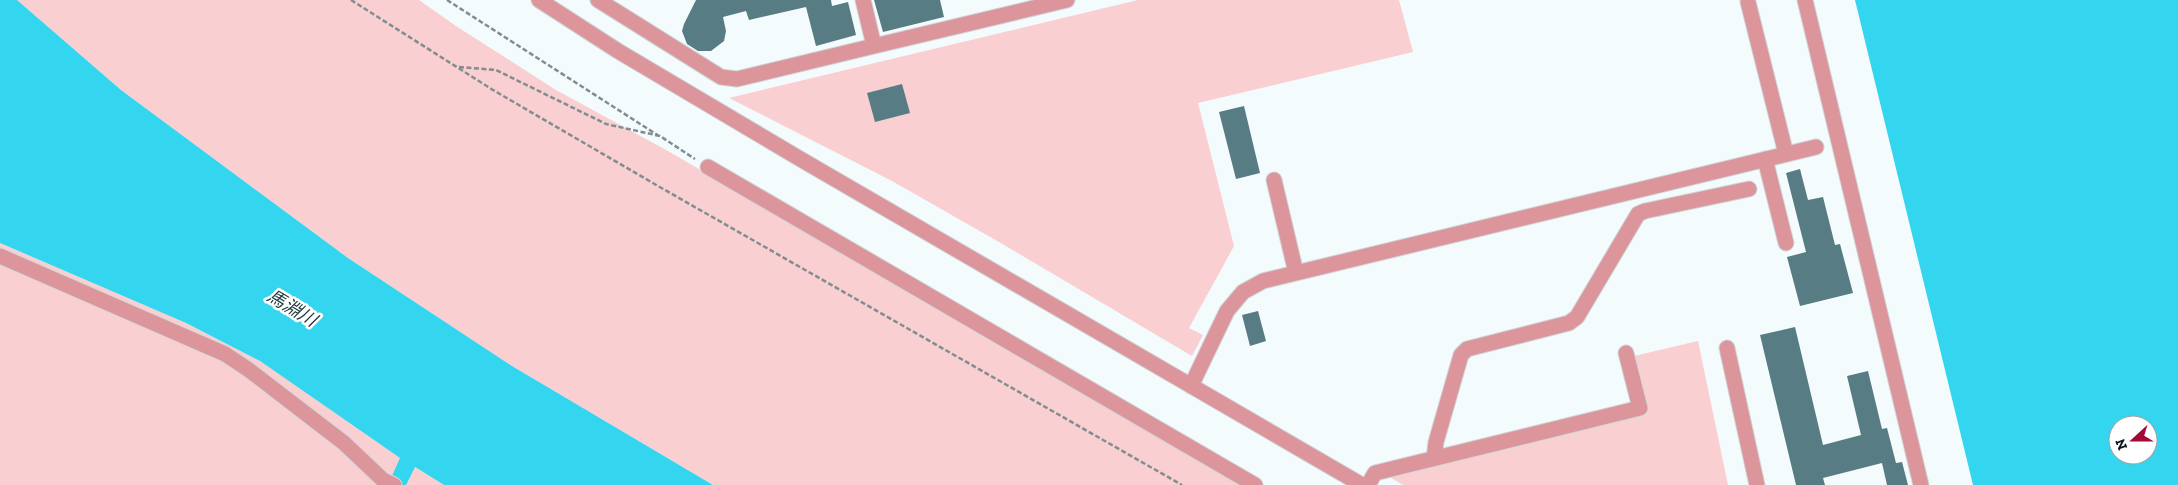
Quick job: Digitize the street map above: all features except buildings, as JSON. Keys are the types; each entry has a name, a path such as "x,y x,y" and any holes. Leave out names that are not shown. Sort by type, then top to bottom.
{"street":[{"path":"539,0 684,91 1362,485"},
{"path":"598,0 721,77 737,79 1067,0"},
{"path":"862,0 874,46"},
{"path":"1805,0 1921,485"},
{"path":"1748,2 1786,154"},
{"path":"1191,386 1227,311 1243,292 1263,281 1816,147"},
{"path":"1765,159 1786,243"},
{"path":"708,167 1255,485"},
{"path":"1274,180 1296,273"},
{"path":"1434,458 1436,442 1461,355 1467,349 1569,323 1577,317 1638,214 1749,189"},
{"path":"0,256 225,354 249,370 344,443 384,480 394,485"},
{"path":"1727,348 1756,485"},
{"path":"1368,485 1375,473 1640,408 1626,353"}],"path":[{"path":"351,0 458,67 658,186 1182,485"},
{"path":"447,0 708,167"},
{"path":"458,67 496,70 606,124 660,136"}],"shaded area":[{"path":"17,0 419,0 556,90 668,151 1241,485 713,485 512,366 348,258 121,90"},
{"path":"1138,0 1399,0 1413,52 1198,103 1234,246 1189,328 1203,335 1192,356 892,181 729,98"},
{"path":"0,243 186,323 260,361 400,458 444,485 0,485"},
{"path":"1698,341 1728,485 1403,485 1388,476 1647,414 1634,356"}],"water":[{"name":"馬淵川","path":"0,0 17,0 121,90 348,258 512,366 713,485 444,485 415,467 406,485 388,485 400,458 260,361 186,323 0,243"},
{"path":"1855,0 2178,0 2178,485 1973,485"}]}
